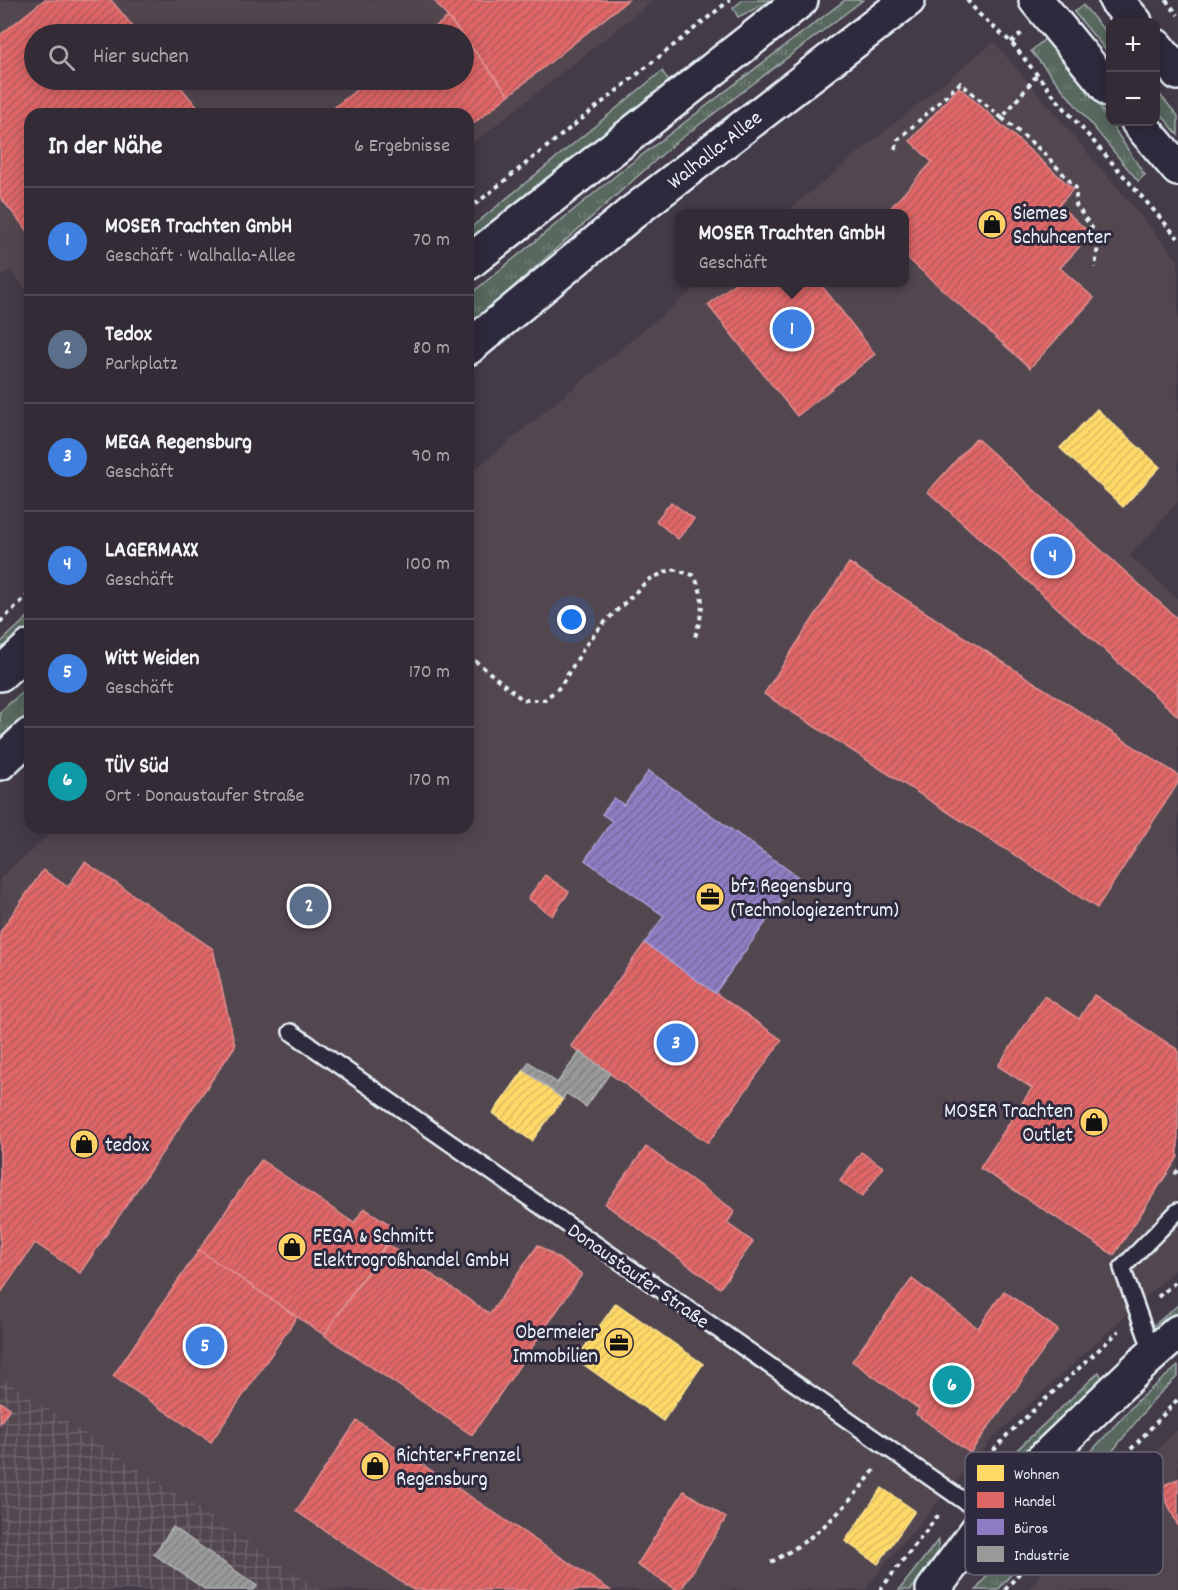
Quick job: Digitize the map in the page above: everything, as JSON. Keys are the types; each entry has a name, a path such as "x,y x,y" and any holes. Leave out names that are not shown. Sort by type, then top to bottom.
{"main road":[{"path":"474,258 801,0"},
{"name":"Walhalla-Allee","path":"474,343 633,212 908,0"},
{"path":"1036,0 1106,85"},
{"path":"1116,0 1132,18"},
{"path":"1160,52 1178,73"},
{"path":"1141,126 1178,169"},
{"path":"0,675 24,653"},
{"path":"0,763 24,741"},
{"path":"1050,1452 1178,1332"},
{"path":"933,1590 965,1547"}],"lane":[{"name":"Donaustaufer Straße","path":"291,1032 965,1502"},
{"path":"1152,1354 1122,1268 1178,1211"}],"path":[{"path":"474,205 730,0"},
{"path":"968,0 979,14 1011,42 1178,238"},
{"path":"1166,0 1178,15"},
{"path":"1002,118 1037,75"},
{"path":"895,149 898,140 960,83 1043,152 1076,188 1076,205 1099,238 1095,268"},
{"path":"474,660 523,700 544,700 560,687 586,645 602,625 648,580 672,569 693,575 699,586 703,601 695,637"},
{"path":"0,622 24,599"},
{"path":"1178,1170 1176,1173 1178,1175"},
{"path":"1128,1452 1178,1399"},
{"path":"771,1562 793,1551 833,1519 862,1487 889,1449"},
{"path":"1005,1590 1018,1575"}],"shaded area":[{"path":"0,0 654,0 474,142 474,108 24,108 24,287 10,270 0,278"},
{"path":"994,42 1178,260 1178,502 1130,556 1178,599 1178,1267 996,1435 981,1452 965,1452 965,1471 865,1590 320,1590 0,1377 0,878 50,834 474,834 474,470 696,287 909,287 909,209 790,209"},
{"path":"0,1377 320,1590 0,1590"},
{"path":"1178,1429 1178,1590 1028,1590 1040,1575 1163,1575 1163,1452 1156,1452"}],"green space":[{"path":"743,0 773,0 738,17 733,8"},
{"path":"845,0 863,0 674,144 474,322 474,291 625,168"},
{"path":"1083,5 1106,32 1106,50 1074,12"},
{"path":"1045,39 1055,48 1076,73 1106,117 1106,126 1112,126 1145,175 1138,181 1031,51"},
{"path":"662,71 670,83 474,243 474,225"},
{"path":"1160,95 1178,116 1178,135 1160,113"},
{"path":"24,621 24,640 0,662 0,643"},
{"path":"24,690 24,728 0,750 0,712"},
{"path":"1178,1305 1178,1317 1153,1338 1147,1331"},
{"path":"1178,1366 1178,1376 1155,1398 1112,1452 1091,1452 1138,1400"},
{"path":"1099,1372 1102,1379 1096,1389 1029,1452 1015,1452"},
{"path":"938,1540 938,1552 911,1590 899,1590"},
{"path":"988,1575 1010,1575 998,1590 976,1590"}],"building: Wohnen":[{"path":"1097,409 1160,467 1123,507 1060,448"},
{"path":"524,1070 563,1099 532,1141 493,1113"},
{"path":"616,1303 703,1364 663,1421 576,1359"},
{"path":"882,1488 915,1511 878,1564 845,1541"}],"building: Handel":[{"path":"44,0 111,0 131,24 24,24 24,90 183,90 198,108 24,108 24,227 0,197 0,35"},
{"path":"434,0 628,0 509,95 474,51 474,24 453,24"},
{"path":"448,17 454,24 439,24"},
{"path":"474,50 509,95 474,123 474,108 333,108 356,90 474,90"},
{"name":"Siemes Schuhcenter","path":"959,87 1073,189 1059,205 1091,234 1060,268 1094,298 1030,368 909,259 909,209 890,209 932,162 910,141"},
{"path":"730,287 823,287 875,354 797,416 708,305"},
{"path":"976,438 1178,619 1178,716 928,492"},
{"path":"671,502 694,519 678,539 656,521"},
{"path":"849,563 1178,775 1178,783 1097,908 764,694"},
{"name":"tedox","path":"85,862 213,949 235,1046 80,1273 35,1243 0,1294 0,932 43,870 68,887"},
{"path":"545,875 569,892 552,916 528,898"},
{"path":"645,943 782,1040 708,1143 571,1046"},
{"name":"MOSER Trachten Outlet","path":"1094,995 1178,1050 1178,1157 1114,1255 980,1168 1032,1088 998,1066 1044,996 1079,1019"},
{"path":"646,1147 735,1211 727,1223 753,1242 720,1288 605,1204"},
{"path":"861,1152 883,1167 862,1197 840,1181"},
{"name":"FEGA & Schmitt Elektrogroßhandel GmbH","path":"261,1160 354,1223 364,1208 392,1226 381,1242 385,1245 324,1335 199,1250"},
{"path":"387,1244 490,1314 538,1245 582,1274 472,1435 324,1335"},
{"path":"199,1250 297,1317 211,1442 113,1376"},
{"path":"912,1279 978,1328 1004,1291 1058,1330 971,1452 916,1414 919,1409 852,1361"},
{"path":"0,1402 10,1408 0,1423"},
{"name":"Richter+Frenzel Regensburg","path":"357,1421 610,1590 413,1590 296,1511"},
{"path":"1178,1479 1178,1526 1163,1494 1163,1486"},
{"path":"684,1491 726,1518 681,1590 677,1590 637,1565"}],"building: Büros":[{"name":"bfz Regensburg (Technologiezentrum)","path":"649,771 798,877 715,993 645,943 664,916 585,860 612,821 602,814 614,798 624,805"}],"building: Industrie":[{"path":"580,1052 610,1073 586,1107 566,1093 563,1099 524,1070 529,1062 557,1083"},
{"path":"173,1527 257,1586 254,1590 206,1590 154,1554"}],"place":[{"name":"Siemes Schuhcenter","path":"992,224"},
{"name":"MOSER Trachten GmbH","path":"792,329"},
{"name":"LAGERMAXX","path":"1053,556"},
{"name":"bfz Regensburg (Technologiezentrum)","path":"710,897"},
{"name":"Tedox","path":"309,906"},
{"name":"MEGA Regensburg","path":"676,1043"},
{"name":"MOSER Trachten Outlet","path":"1094,1122"},
{"name":"tedox","path":"84,1144"},
{"name":"FEGA & Schmitt Elektrogroßhandel GmbH","path":"292,1247"},
{"name":"Obermeier Immobilien","path":"619,1343"},
{"name":"Witt Weiden","path":"205,1346"},
{"name":"TÜV Süd","path":"952,1385"},
{"name":"Richter+Frenzel Regensburg","path":"375,1466"}]}
